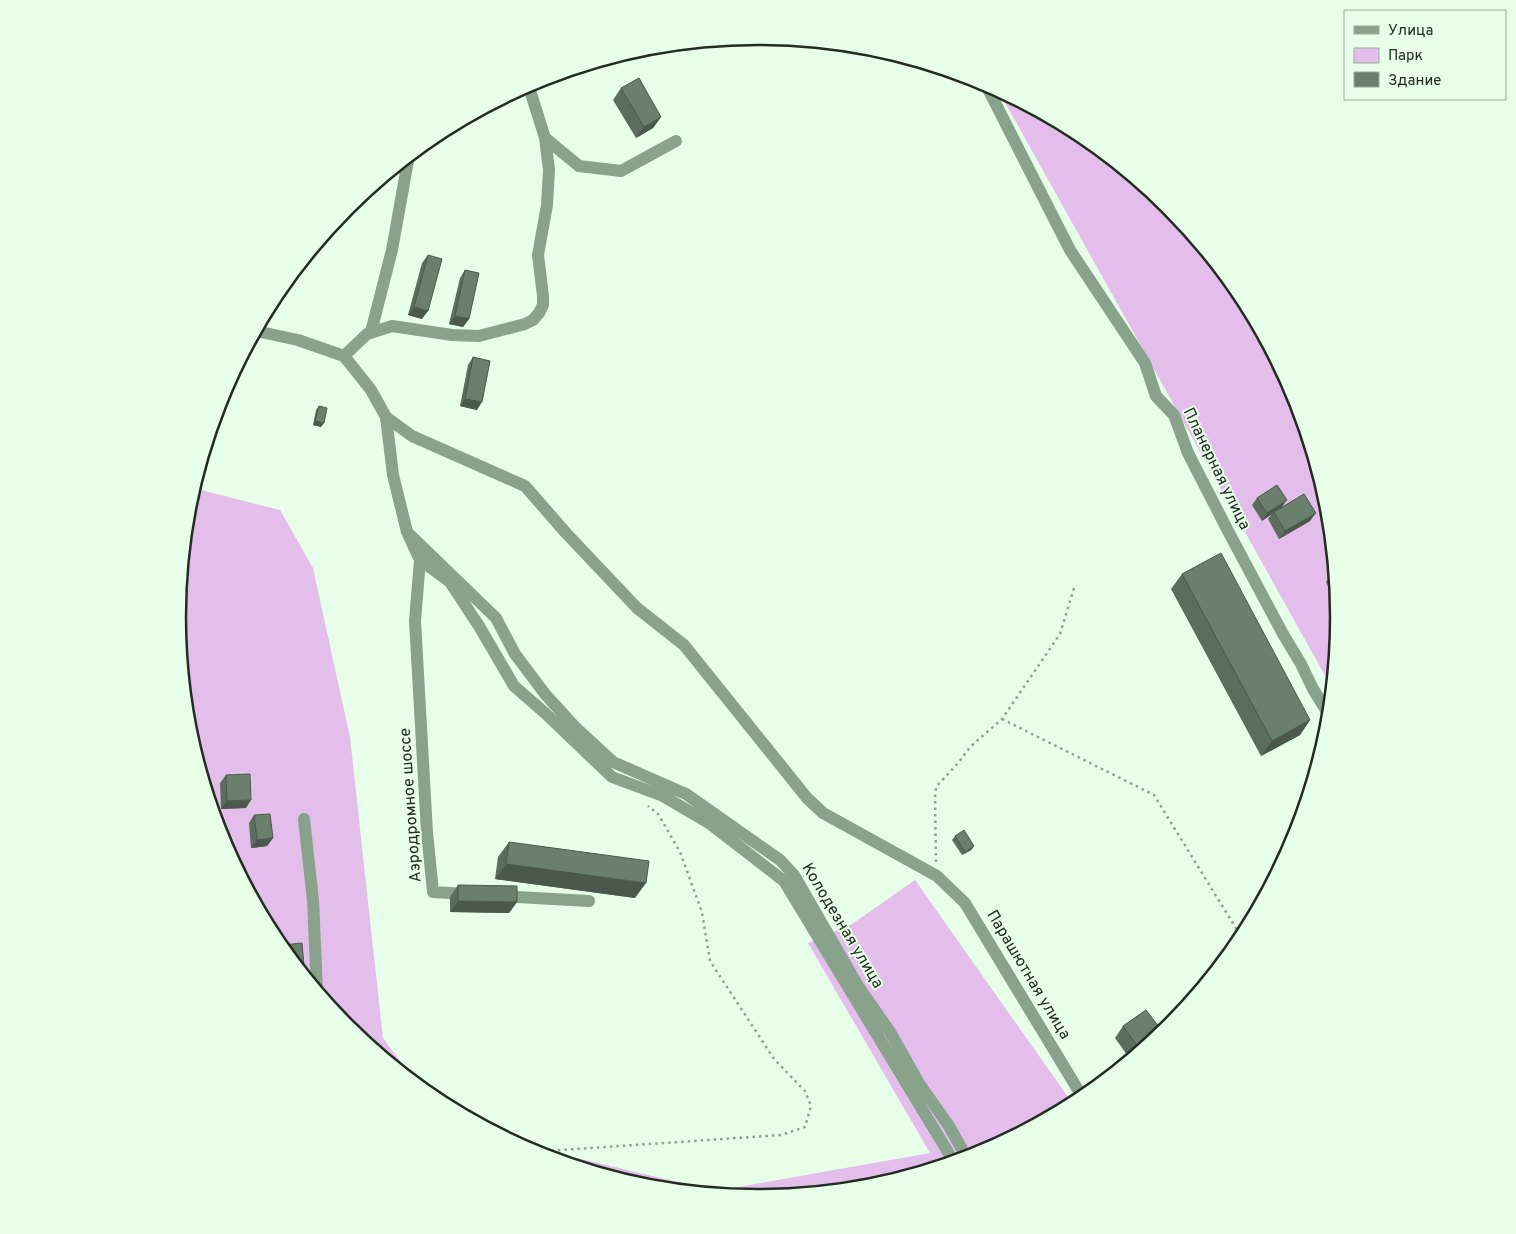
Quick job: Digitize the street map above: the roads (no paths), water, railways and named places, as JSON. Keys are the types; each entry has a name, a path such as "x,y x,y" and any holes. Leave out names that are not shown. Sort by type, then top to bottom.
{"street":[{"path":"262,332 298,340 344,356 368,334 392,326 452,335 479,336 525,324 533,320 539,313 543,296 538,255 547,205 549,170 545,138 531,93"},
{"name":"Планерная улица","path":"991,95 1070,250 1145,363 1156,396 1174,415 1188,453 1283,634 1323,705"},
{"path":"545,138 579,166 621,171 676,141"},
{"path":"372,332 392,250 407,165"},
{"name":"Аэродромное шоссе","path":"344,356 371,390 386,417 393,475 407,532 420,560 450,582 514,686 612,777"},
{"name":"Парашютная улица","path":"386,417 412,436 525,486 566,534 637,608 684,645 808,798 824,812 937,876 965,903 1079,1091"},
{"name":"Колодезная улица","path":"407,532 496,618 515,654 545,694 576,728 613,762 686,794 780,860 794,874 858,986 890,1032 920,1085 949,1126 963,1151"},
{"name":"Аэродромное шоссе","path":"420,560 415,621 427,832 433,892 589,901"},
{"name":"Колодезная улица","path":"612,777 663,796 709,823 784,881 950,1156"},
{"path":"304,819 313,900 317,980"}]}
